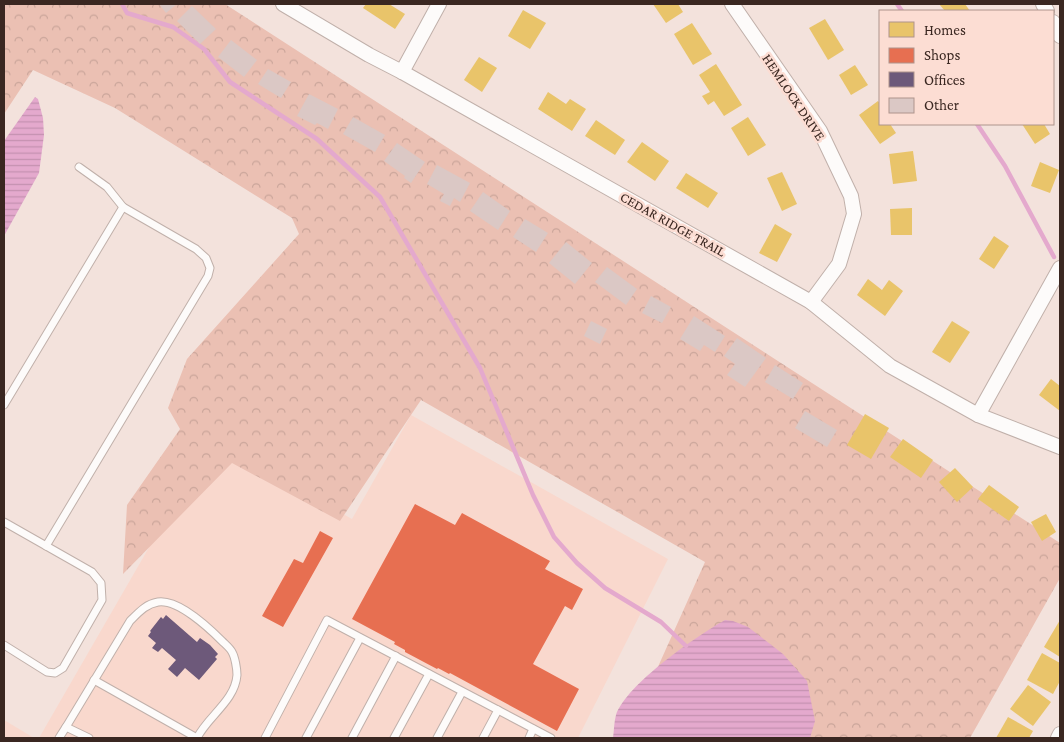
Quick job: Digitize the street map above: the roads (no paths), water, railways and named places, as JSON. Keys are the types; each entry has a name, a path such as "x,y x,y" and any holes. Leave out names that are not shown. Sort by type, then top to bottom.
{"street":[{"name":"CEDAR RIDGE TRAIL","path":"282,4 369,55 811,302 890,366 978,415 1060,447"},
{"path":"402,72 439,4"},
{"name":"HEMLOCK DRIVE","path":"732,4 820,131 851,196 854,214 839,264 811,302"},
{"path":"1054,24 1060,36"},
{"path":"978,415 1060,268"},
{"path":"1058,738 1060,734"}],"lane":[{"path":"46,546 208,276 210,268 206,258 196,249 123,206 106,186 79,167"},
{"path":"4,405 123,206"},
{"path":"4,522 92,572 101,583 102,600 63,668 55,673 47,672 4,646"},
{"path":"59,738 66,727 94,680 130,621 144,606 160,602 180,607 206,626 232,652 237,674 233,689 226,701 201,730 197,738 94,680"},
{"path":"265,738 327,620 551,738"},
{"path":"306,738 360,638"},
{"path":"352,738 396,656"},
{"path":"394,738 429,674"},
{"path":"437,738 462,692"},
{"path":"483,738 498,710"},
{"path":"66,727 89,738"},
{"path":"528,738 534,729"}],"waterway":[{"path":"122,4 127,13 173,27 204,49 230,82 317,139 380,197 480,368 533,495 554,537 577,563 605,588 661,622 686,646"},
{"path":"897,4 901,10"},
{"path":"978,125 1005,166 1054,257"}]}
